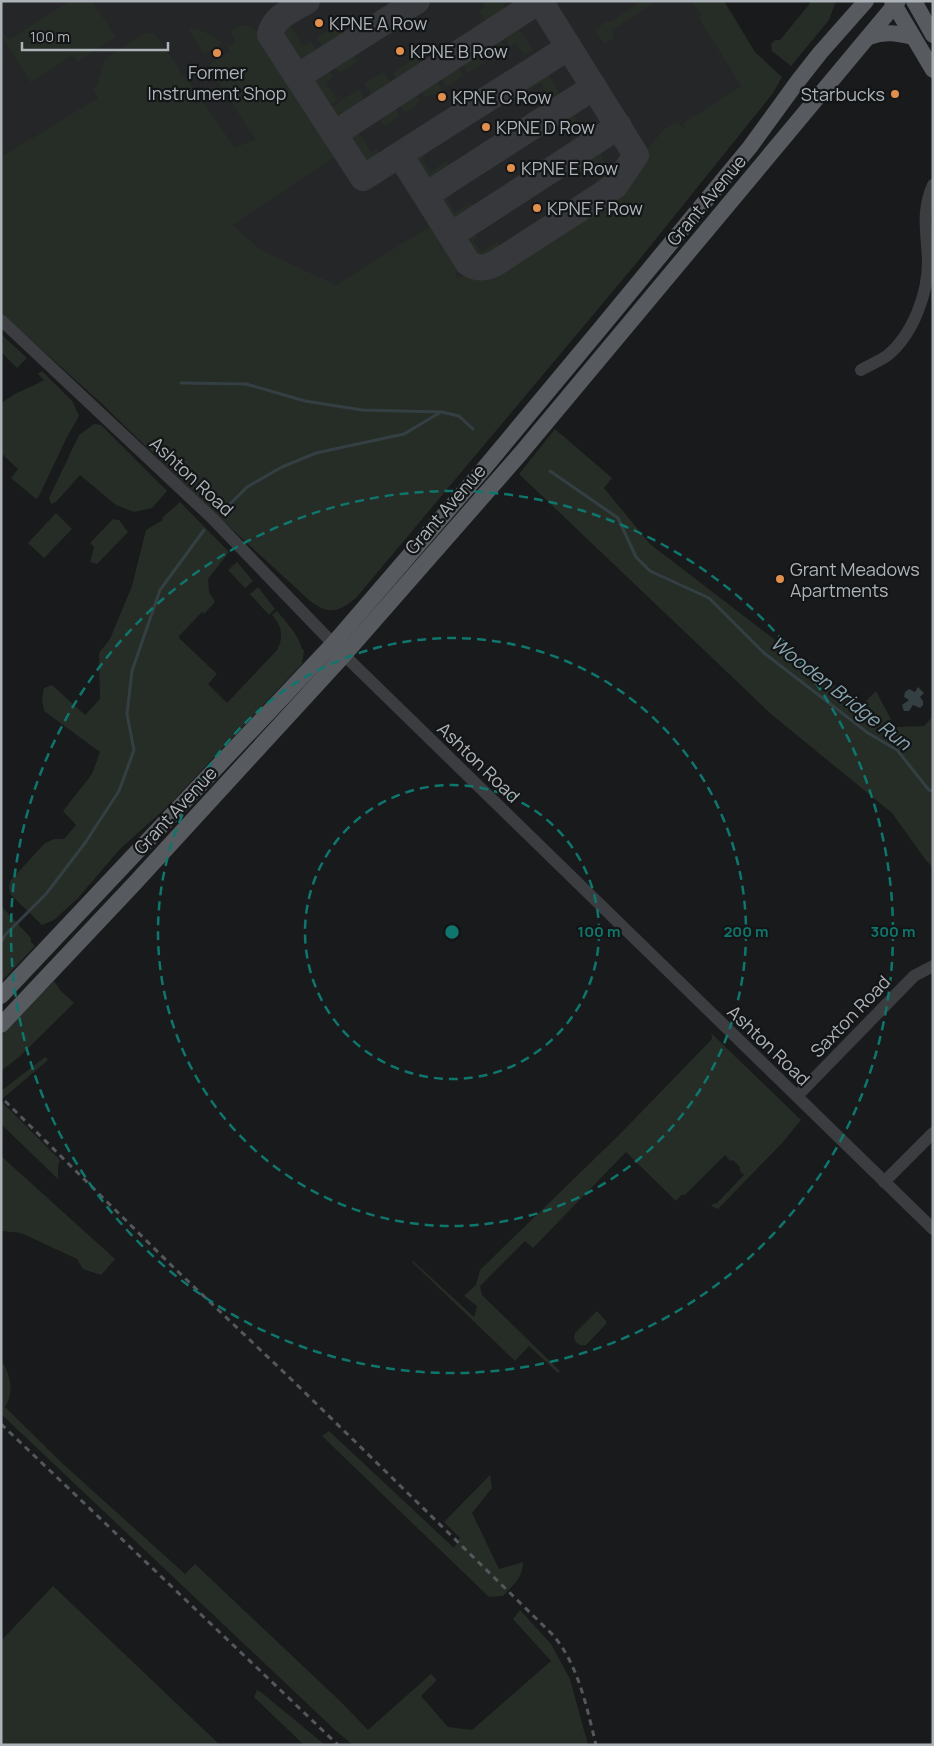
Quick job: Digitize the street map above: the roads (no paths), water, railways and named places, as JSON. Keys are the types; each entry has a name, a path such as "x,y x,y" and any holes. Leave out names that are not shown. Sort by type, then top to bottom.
{"main road":[{"name":"Grant Avenue","path":"1,1025 134,884 338,649 480,472 750,147 798,80 866,1"},
{"path":"914,1 933,35"},
{"name":"Grant Avenue","path":"1,996 119,871 338,649 493,484 869,37 895,3"},
{"path":"895,3 933,70"},
{"path":"869,37 879,33 892,32 913,37"},
{"path":"750,147 766,160"},
{"path":"718,185 734,198"},
{"path":"480,472 493,484"},
{"path":"119,871 134,884"}],"street":[{"path":"861,370 886,356 901,342 913,324 926,279 928,262 925,210 933,185"},
{"name":"Ashton Road","path":"1,320 213,519 338,649 933,1229"},
{"name":"Saxton Road","path":"797,1096 914,976 933,966"},
{"path":"884,1182 933,1133"}],"waterway":[{"path":"181,383 246,384 305,401 362,410 442,412 459,416 473,429"},
{"name":"Wooden Bridge Run","path":"224,510 247,487 282,467 316,453 404,434 441,412"},
{"name":"Wooden Bridge Run","path":"550,471 618,518 636,557 650,571 709,598 764,653 868,733 897,750 929,790 933,791"},
{"name":"Wooden Bridge Run","path":"1,942 6,934 46,894 85,843 119,791 134,750 127,714 132,671 160,590 204,530"}],"railway":[{"path":"5,1101 171,1265 291,1379 552,1634 569,1658 575,1672 585,1701 596,1745"},
{"path":"1,1424 338,1745"}],"place":[{"name":"KPNE A Row","path":"319,23"},
{"name":"KPNE B Row","path":"400,51"},
{"name":"Former Instrument Shop","path":"217,53"},
{"name":"Starbucks","path":"895,94"},
{"name":"KPNE C Row","path":"442,97"},
{"name":"KPNE D Row","path":"486,127"},
{"name":"KPNE E Row","path":"511,168"},
{"name":"KPNE F Row","path":"537,208"},
{"name":"Grant Meadows Apartments","path":"780,579"}]}
